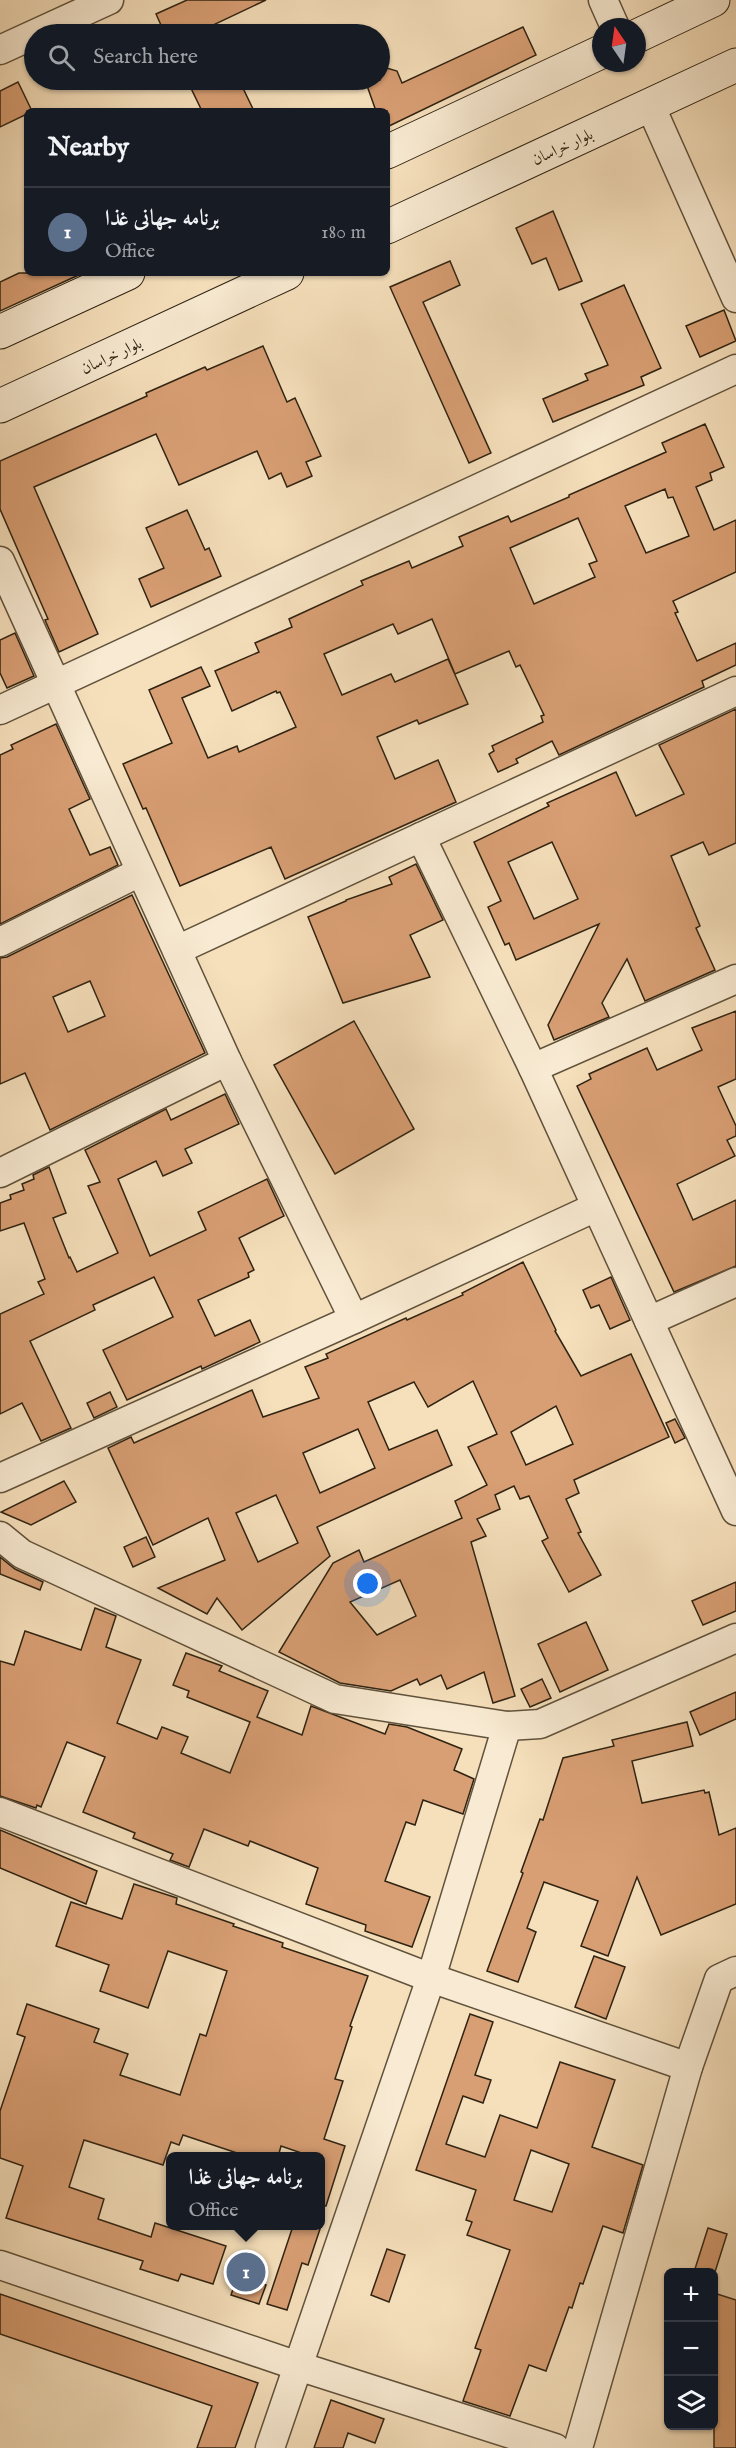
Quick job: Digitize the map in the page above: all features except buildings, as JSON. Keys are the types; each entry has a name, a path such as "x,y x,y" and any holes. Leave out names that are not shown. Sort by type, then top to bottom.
{"main road":[{"path":"646,32 713,0"},
{"path":"390,151 592,56"},
{"name":"بلوار خراسان","path":"390,226 736,65"},
{"path":"0,332 121,276"},
{"name":"بلوار خراسان","path":"0,406 281,276"}],"street":[{"path":"57,24 109,0"},
{"path":"603,0 611,18"},
{"path":"0,50 24,39"},
{"path":"650,105 736,298"},
{"path":"0,710 736,369"},
{"path":"0,561 227,1061 354,1319"},
{"path":"177,950 736,690"},
{"path":"421,837 533,1068 736,1511"},
{"path":"0,942 140,872"},
{"path":"533,1068 736,979"},
{"path":"0,1173 227,1061"},
{"path":"0,1478 596,1207"},
{"path":"649,1321 736,1282"},
{"path":"0,1536 22,1554 335,1699 507,1726 540,1724 736,1638"},
{"path":"270,2448 431,1978 507,1726"},
{"path":"0,1812 431,1978 688,2067"},
{"path":"578,2448 688,2067 719,1978 736,1971"},
{"path":"0,2265 298,2366 555,2448"}],"place":[{"name":"برنامه جهانی غذا","path":"246,2272"}]}
